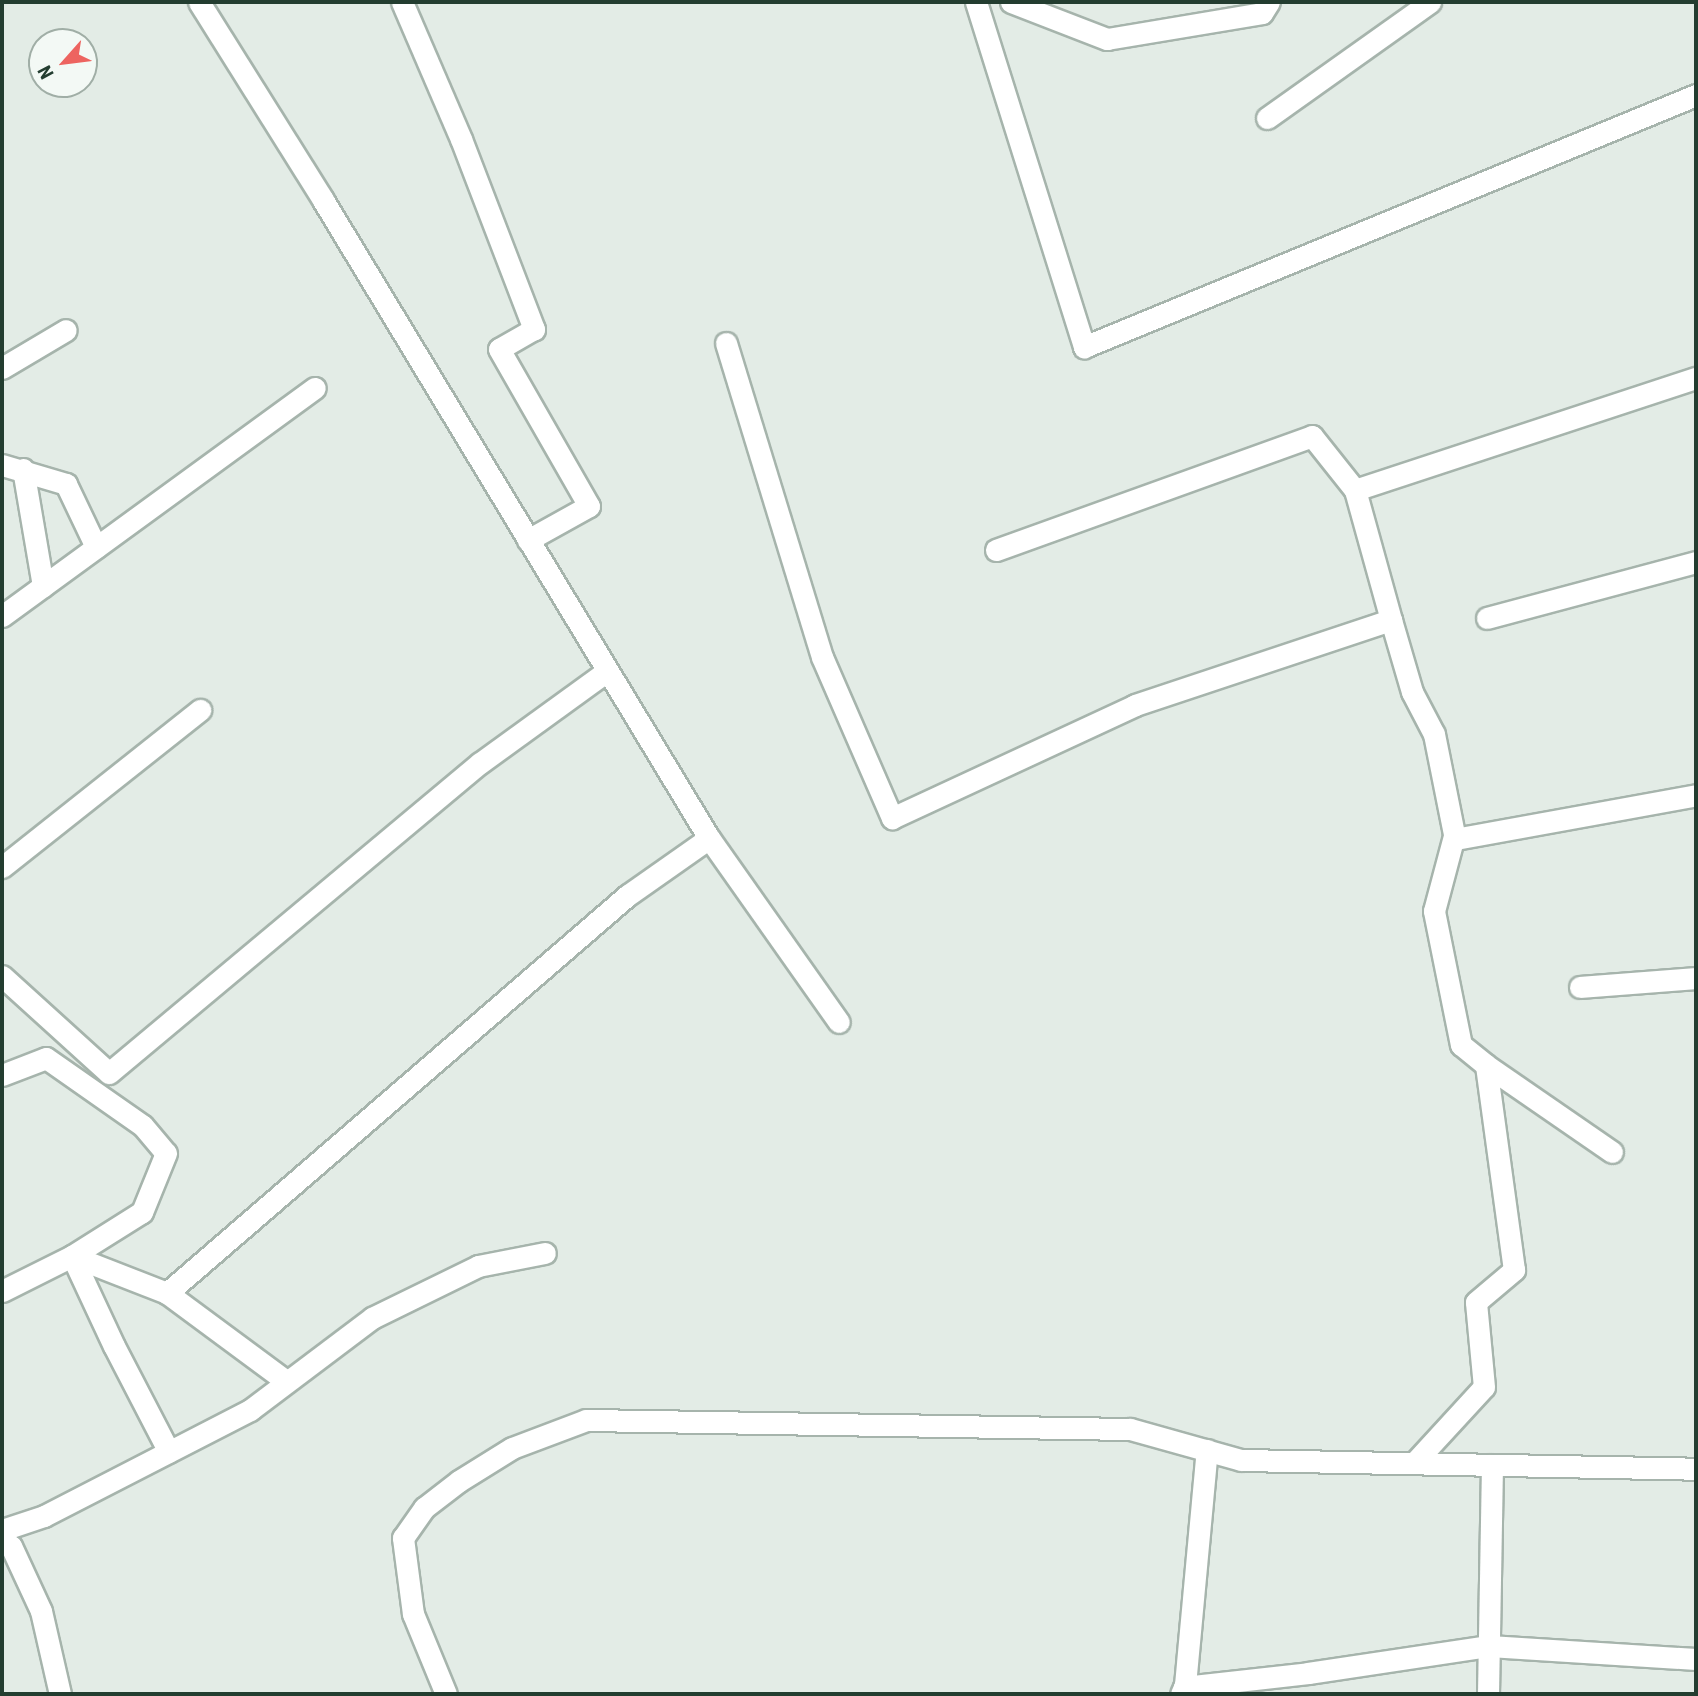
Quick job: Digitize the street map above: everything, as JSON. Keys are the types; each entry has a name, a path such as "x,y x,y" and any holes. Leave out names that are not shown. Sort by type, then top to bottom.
{"street":[{"path":"199,2 709,838 839,1022"},
{"path":"402,2 461,139 534,329 499,349 589,506 528,540"},
{"path":"976,2 1084,346 1696,95"},
{"path":"1011,2 1107,39 1262,13 1269,2"},
{"path":"1267,118 1430,2"},
{"path":"2,368 66,330"},
{"path":"726,343 822,657 892,818 1135,705 1391,620"},
{"path":"1355,490 1696,378"},
{"path":"2,616 315,388"},
{"path":"996,550 1312,436 1355,490 1412,692 1434,734 1454,836 1434,911 1461,1045 1612,1152"},
{"path":"8,468 66,484 96,547"},
{"path":"8,468 43,586"},
{"path":"1487,618 1696,562"},
{"path":"2,976 109,1073 480,763 607,671"},
{"path":"2,867 200,710"},
{"path":"1454,836 1455,839 1696,795"},
{"path":"167,1293 628,895 709,838"},
{"path":"1580,987 1696,978"},
{"path":"2,1075 46,1058 143,1126 166,1153 142,1212 72,1256 2,1291"},
{"path":"1414,1463 1484,1387 1476,1302 1514,1270 1486,1065"},
{"path":"2,1530 44,1516 250,1410 372,1318 478,1266 545,1253"},
{"path":"72,1256 167,1293 286,1381"},
{"path":"72,1256 114,1346 169,1452"},
{"path":"446,1694 413,1614 403,1538 424,1508 459,1480 512,1448 586,1420 1130,1429 1241,1460 1696,1469"},
{"path":"1207,1450 1183,1690 1489,1646 1696,1659"},
{"path":"1488,1694 1492,1465"},
{"path":"2,1541 11,1546 41,1611 60,1694"}]}
